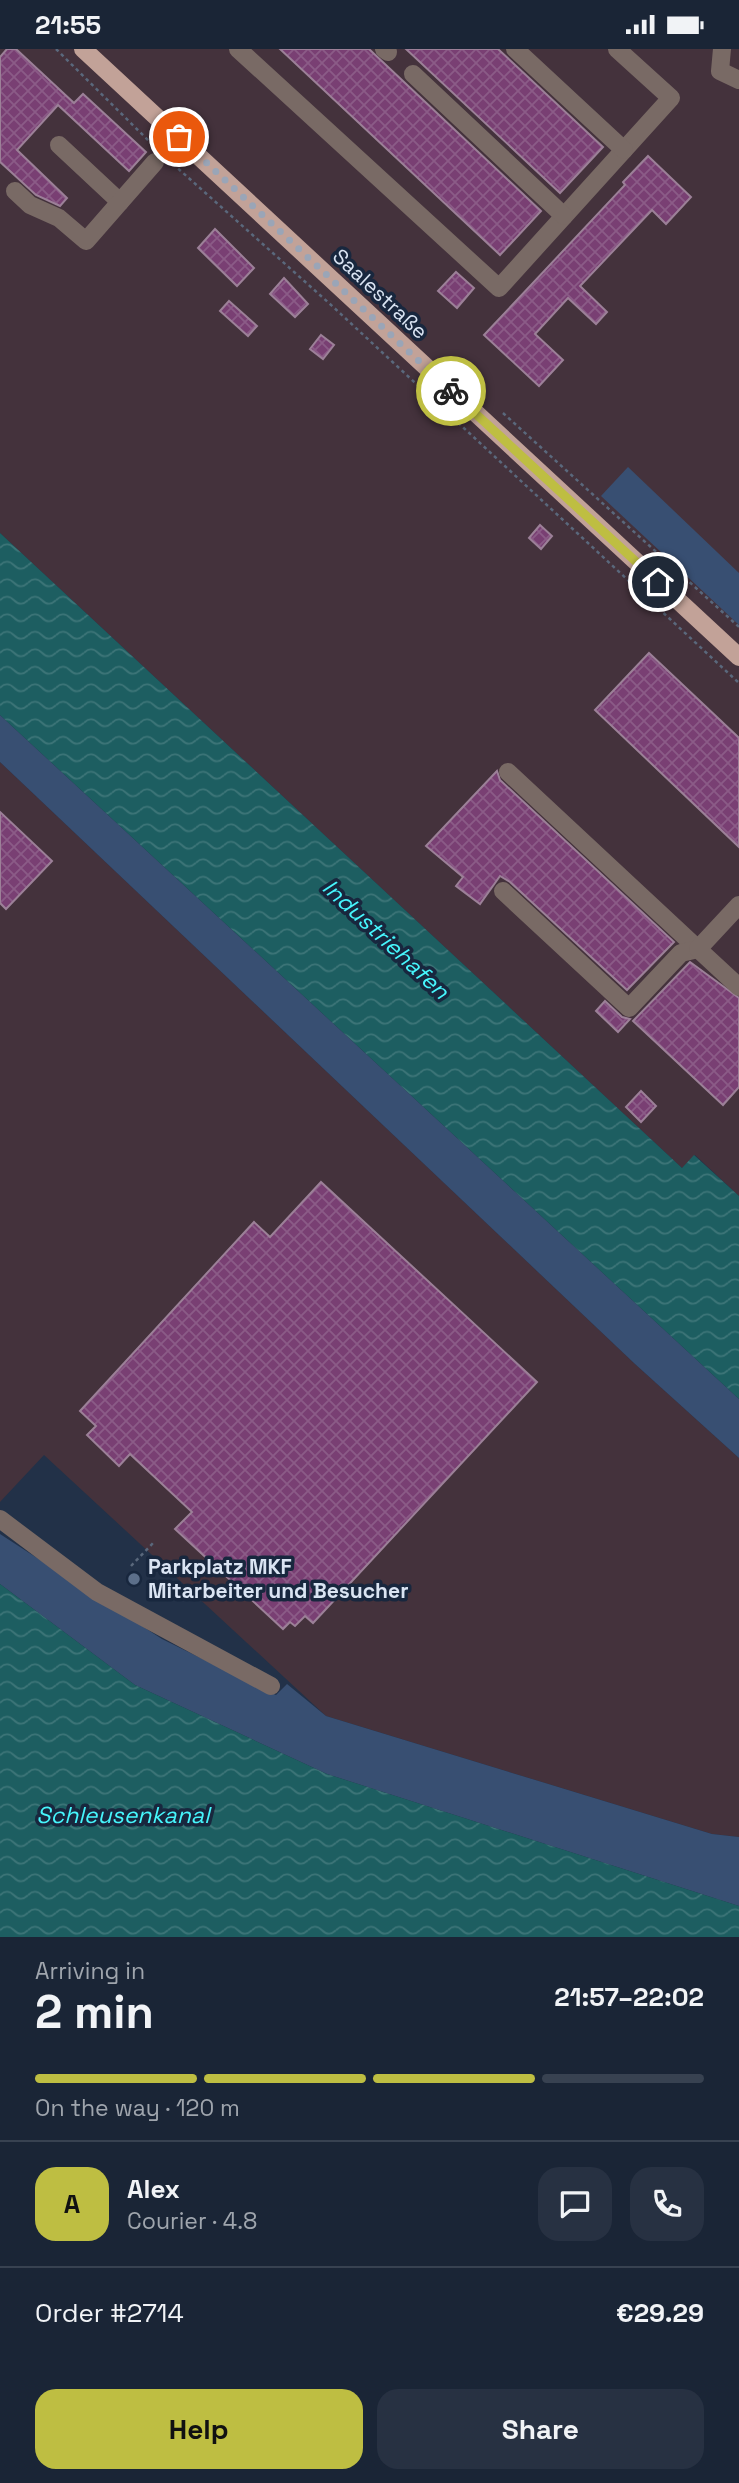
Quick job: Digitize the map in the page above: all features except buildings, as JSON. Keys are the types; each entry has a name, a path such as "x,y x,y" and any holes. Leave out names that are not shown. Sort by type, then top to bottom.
{"main road":[{"name":"Saalestraße","path":"83,49 739,657"}],"lane":[{"path":"515,49 624,150"},
{"path":"251,53 499,288 671,99 618,49"},
{"path":"722,49 720,71 739,80"},
{"path":"413,74 564,216"},
{"path":"60,145 120,202"},
{"path":"15,191 30,205 59,218 86,241 160,157"},
{"path":"508,772 739,987"},
{"path":"503,891 629,1008 681,953 698,949 739,905"},
{"path":"0,1518 97,1592 271,1686"}],"path":[{"name":"Saalestraße","path":"56,49 160,157 330,304 739,683"},
{"path":"131,1566 153,1542"}],"shaded area":[{"path":"0,49 739,49 739,1196 695,1155 682,1168 0,533"},
{"path":"628,467 739,573 739,625 601,496"},
{"path":"0,715 739,1399 739,1458 635,1364 0,762"},
{"path":"0,762 635,1364 739,1458 739,1837 712,1834 326,1716 44,1455 0,1502"},
{"path":"0,1534 162,1639 276,1695 287,1684 326,1716 712,1834 739,1837 739,1906 327,1774 135,1685 0,1584"}],"water":[{"name":"Industriehafen","path":"0,533 682,1168 694,1155 739,1196 739,1399 0,715"},
{"name":"Schleusenkanal","path":"0,1584 135,1685 327,1774 739,1906 739,1937 0,1937"}],"way so far":[{"path":"179,137 451,391"}],"place":[{"name":"Parkplatz MKF Mitarbeiter und Besucher","path":"134,1579"}],"route":[{"path":"451,391 658,582"}]}
